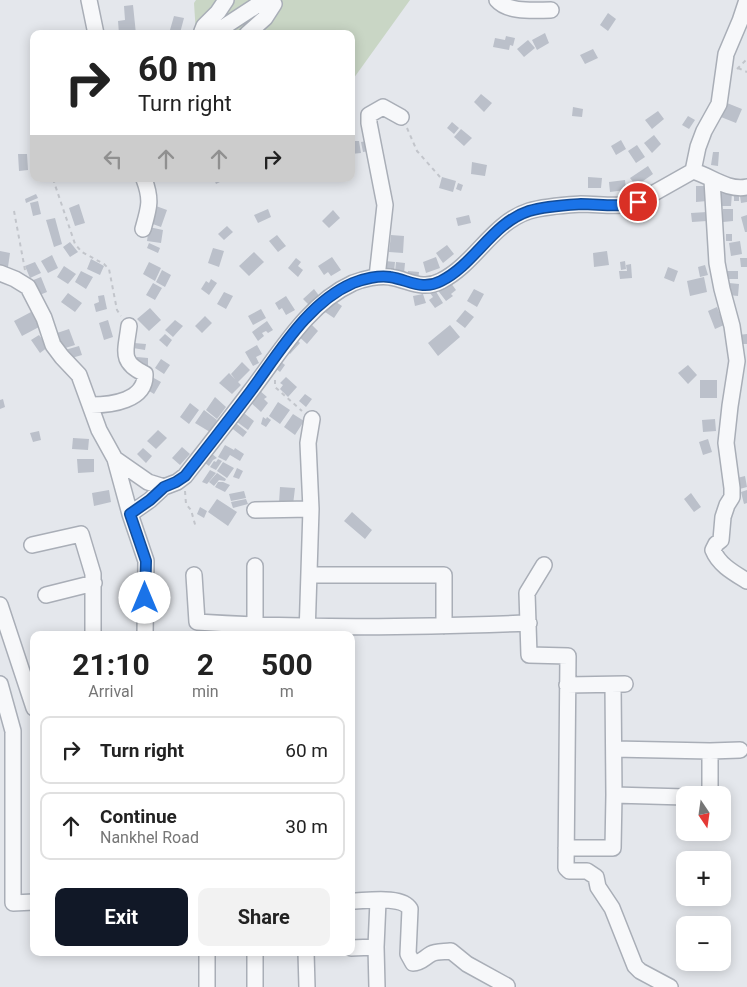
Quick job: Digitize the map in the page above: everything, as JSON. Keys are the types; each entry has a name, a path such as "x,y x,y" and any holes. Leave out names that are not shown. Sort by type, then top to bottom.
{"street":[{"path":"89,0 95,30"},
{"path":"202,30 226,0"},
{"path":"219,30 265,0"},
{"path":"251,30 264,18 274,4 272,0"},
{"path":"496,0 512,8 551,10"},
{"path":"130,514 164,487 185,476 297,328 334,293 355,282 389,276 419,286 429,286 442,281 462,266 510,219 530,211 555,206 582,204 628,205 638,202 693,170 704,131 719,104 726,54 747,0"},
{"path":"377,277 385,205 369,115 382,108 404,123"},
{"path":"693,170 712,180 741,188 747,187"},
{"path":"712,180 717,263 732,326 737,361 726,443 732,497 723,518 721,540 714,546 713,550 715,556 724,565 747,581"},
{"path":"142,229 150,205 149,192 145,182"},
{"path":"0,273 28,287 44,318 54,345 62,357 79,375 99,430 115,459 130,514 146,561 145,631"},
{"path":"91,406 102,406 126,400 139,393 145,381 145,374 132,368 128,362 129,326"},
{"path":"307,630 311,509 308,443 312,419"},
{"path":"115,459 148,482 164,487"},
{"path":"255,510 311,509"},
{"path":"32,545 81,534 92,564 94,583 93,631"},
{"path":"544,565 527,593 529,656 568,656 566,868 569,871 587,871 596,877 598,887 612,908 635,966 640,971 670,987"},
{"path":"254,626 255,566"},
{"path":"194,575 197,622 307,630 529,623"},
{"path":"309,576 444,575 444,626"},
{"path":"46,594 94,583"},
{"path":"0,605 30,696"},
{"path":"0,684 6,731 7,819 13,903 30,902"},
{"path":"566,848 612,848 614,749 619,685 567,685"},
{"path":"614,749 740,750"},
{"path":"710,751 710,786"},
{"path":"614,795 676,797"},
{"path":"355,901 398,900 407,904 410,909 408,954 413,963 425,960 432,953 452,951 467,964 507,986"},
{"path":"377,987 378,901"},
{"path":"355,948 376,948"},
{"path":"206,987 207,956"},
{"path":"255,956 255,987"},
{"path":"306,956 307,987"}],"path":[{"path":"738,67 747,72"},
{"path":"404,123 417,151 440,177"},
{"path":"53,182 75,244 82,252 110,269 117,310 129,326"},
{"path":"14,211 28,287"},
{"path":"268,366 275,372 275,387 312,419"},
{"path":"185,476 186,504 191,510 196,528"}],"green space":[{"path":"196,0 410,0 355,76 355,30 196,30 194,3"}],"building":[{"path":"133,5 136,30 119,30 118,21 125,20 124,6"},
{"path":"608,13 616,19 608,31 600,25"},
{"path":"174,16 184,18 181,30 170,30"},
{"path":"545,33 549,43 537,50 532,40"},
{"path":"506,36 515,38 513,46 510,45 509,50 493,47 495,38 505,40"},
{"path":"528,40 535,48 524,57 517,49"},
{"path":"593,49 598,58 585,64 580,55"},
{"path":"481,94 492,103 484,112 474,102"},
{"path":"727,103 742,109 736,123 721,117"},
{"path":"573,107 583,109 582,117 572,116"},
{"path":"658,111 664,119 652,129 645,120"},
{"path":"688,116 695,120 689,129 682,125"},
{"path":"452,122 459,128 454,134 447,128"},
{"path":"461,129 472,138 464,146 454,137"},
{"path":"654,135 661,144 652,153 644,143"},
{"path":"621,140 626,149 616,155 611,146"},
{"path":"355,141 359,141 361,153 355,154"},
{"path":"367,141 369,151 363,152 361,142"},
{"path":"637,145 645,157 636,163 628,151"},
{"path":"713,152 719,152 718,166 711,165"},
{"path":"18,154 27,154 28,170 19,171"},
{"path":"472,162 487,165 485,176 471,174"},
{"path":"648,166 653,174 636,186 630,178"},
{"path":"442,177 456,181 453,192 439,188"},
{"path":"588,177 602,178 601,188 588,188"},
{"path":"625,180 626,190 610,192 609,182"},
{"path":"458,183 463,185 461,191 456,189"},
{"path":"696,186 707,186 707,201 696,202"},
{"path":"717,193 732,193 731,206 717,206"},
{"path":"36,194 38,198 26,203 25,199"},
{"path":"747,195 747,202 741,203 740,196"},
{"path":"734,196 739,196 739,201 734,201"},
{"path":"38,201 41,214 33,216 30,203"},
{"path":"79,204 85,223 75,226 69,208"},
{"path":"156,206 167,210 161,227 150,223"},
{"path":"268,209 271,217 258,223 254,215"},
{"path":"723,209 733,209 733,221 723,222"},
{"path":"333,210 340,218 329,228 322,221"},
{"path":"707,212 707,221 692,222 691,213"},
{"path":"469,215 471,223 458,226 456,218"},
{"path":"747,215 747,232 745,232 741,217"},
{"path":"55,218 62,244 54,247 46,220"},
{"path":"227,226 233,232 224,240 218,234"},
{"path":"149,227 163,230 161,243 147,241"},
{"path":"726,234 732,234 732,241 726,241"},
{"path":"277,235 286,246 278,252 269,241"},
{"path":"391,235 404,236 403,253 389,252"},
{"path":"740,241 742,254 731,256 729,243"},
{"path":"70,242 78,252 70,257 63,247"},
{"path":"149,243 160,248 158,253 147,248"},
{"path":"447,245 454,254 443,263 436,253"},
{"path":"213,248 224,251 219,267 208,263"},
{"path":"0,251 10,253 8,267 0,266"},
{"path":"607,251 609,265 594,267 593,253"},
{"path":"254,252 264,262 249,276 239,266"},
{"path":"52,255 58,268 48,273 41,261"},
{"path":"332,257 341,270 331,276 328,272 324,275 318,266"},
{"path":"436,257 440,268 426,273 423,262"},
{"path":"296,258 301,262 298,266 303,270 298,277 288,268"},
{"path":"740,258 747,258 747,267 741,267"},
{"path":"91,259 104,266 100,275 87,269"},
{"path":"385,261 395,262 394,272 384,271"},
{"path":"625,261 626,269 621,270 620,262"},
{"path":"35,262 41,273 30,278 25,266"},
{"path":"149,262 161,268 155,281 143,274"},
{"path":"396,262 405,263 404,274 395,272"},
{"path":"631,264 632,278 620,279 619,271 627,271 626,265"},
{"path":"705,265 708,275 700,277 698,267"},
{"path":"64,266 76,274 68,284 57,277"},
{"path":"668,267 678,271 674,282 664,278"},
{"path":"162,270 171,275 165,287 156,282"},
{"path":"81,271 93,277 86,289 75,282"},
{"path":"408,271 419,272 418,280 407,279"},
{"path":"725,271 738,271 738,279 725,279"},
{"path":"41,277 47,292 37,296 31,281"},
{"path":"704,277 707,292 690,296 687,281"},
{"path":"211,279 217,283 209,295 201,289 206,281 209,283"},
{"path":"448,279 456,290 451,294 453,296 446,301 436,288"},
{"path":"153,283 162,288 155,300 146,295"},
{"path":"729,283 739,284 738,296 728,295"},
{"path":"314,289 320,297 310,306 303,299"},
{"path":"474,289 484,294 477,307 467,301"},
{"path":"435,290 443,303 435,308 429,300 433,297 430,293"},
{"path":"224,292 233,296 226,309 217,304"},
{"path":"68,293 82,303 75,312 61,302"},
{"path":"423,294 426,303 415,306 413,296"},
{"path":"104,295 107,309 96,312 94,304 99,302 98,296"},
{"path":"286,296 295,310 286,315 282,308 279,310 275,303"},
{"path":"330,298 342,306 334,318 322,310"},
{"path":"717,307 724,325 715,329 708,311"},
{"path":"150,308 161,320 149,331 137,319"},
{"path":"261,309 266,318 253,325 248,316"},
{"path":"465,310 474,317 465,328 456,321"},
{"path":"31,312 39,327 22,336 14,321"},
{"path":"205,316 212,323 202,333 195,326"},
{"path":"108,320 113,337 104,340 99,323"},
{"path":"175,320 183,326 173,337 165,330"},
{"path":"267,321 273,330 268,333 266,331 262,333 264,336 258,341 252,332"},
{"path":"310,323 318,331 307,344 296,334"},
{"path":"450,325 460,337 438,356 428,343"},
{"path":"69,329 75,345 59,350 54,334"},
{"path":"165,334 172,340 167,347 159,340"},
{"path":"747,334 747,344 739,344 738,335"},
{"path":"39,335 48,347 40,353 31,340"},
{"path":"293,336 300,343 290,354 283,347"},
{"path":"134,343 146,344 145,350 133,348"},
{"path":"257,345 262,354 256,357 259,363 253,366 245,352"},
{"path":"79,346 82,355 68,359 65,350"},
{"path":"137,357 148,358 148,366 136,365"},
{"path":"161,359 170,365 164,374 155,368"},
{"path":"280,361 285,365 280,372 275,368"},
{"path":"242,362 250,370 238,382 241,385 232,394 219,383 229,373 235,379 231,374"},
{"path":"688,365 697,375 688,384 678,373"},
{"path":"152,377 161,382 154,394 146,389"},
{"path":"286,377 297,387 288,397 280,389 283,385 280,383"},
{"path":"700,380 717,380 717,398 700,398"},
{"path":"259,390 267,397 264,399 268,403 261,412 249,401"},
{"path":"305,394 312,399 306,407 299,401"},
{"path":"215,397 226,407 217,419 206,410"},
{"path":"3,399 5,407 0,409 0,400"},
{"path":"278,402 290,410 280,424 269,416"},
{"path":"190,403 199,410 189,424 180,417"},
{"path":"204,410 217,420 210,432 195,423"},
{"path":"240,410 254,421 248,430 233,419"},
{"path":"293,414 304,421 295,435 284,427"},
{"path":"263,417 271,420 266,427 261,424"},
{"path":"715,419 716,431 703,432 702,420"},
{"path":"232,420 247,432 243,437 229,426"},
{"path":"158,430 167,438 156,449 147,441"},
{"path":"39,431 41,440 33,442 30,433"},
{"path":"73,438 89,439 88,450 72,449"},
{"path":"708,439 712,452 703,455 699,442"},
{"path":"225,445 234,450 235,448 244,454 240,461 230,455 226,461 218,457"},
{"path":"182,447 190,454 180,465 172,458"},
{"path":"143,448 152,456 146,463 137,454"},
{"path":"211,453 217,458 209,466 205,463"},
{"path":"77,459 94,459 94,472 78,473"},
{"path":"218,459 222,461 216,470 210,467 214,461 216,462"},
{"path":"223,462 234,468 227,478 217,471"},
{"path":"237,468 243,471 239,479 233,477"},
{"path":"210,470 216,473 207,484 202,482"},
{"path":"217,473 226,479 225,481 219,480 214,486 209,482"},
{"path":"745,476 747,487 736,490 733,479"},
{"path":"218,482 230,485 225,492 215,487"},
{"path":"280,487 295,488 293,505 279,503"},
{"path":"109,490 111,502 94,506 92,493"},
{"path":"747,490 747,503 744,504 741,492"},
{"path":"244,491 246,498 231,501 229,494"},
{"path":"691,493 701,507 694,512 684,499"},
{"path":"217,499 237,512 228,526 208,512"},
{"path":"246,499 248,504 233,508 231,502"},
{"path":"200,507 207,511 204,518 197,514"},
{"path":"352,512 372,530 365,539 344,521"}],"route":[{"path":"145,598 146,561 130,514 164,487 185,476 252,390 297,328 334,293 355,282 377,277 389,276 419,286 429,286 442,281 462,266 510,219 530,211 555,206 582,204 609,206 628,205 638,202"}]}
